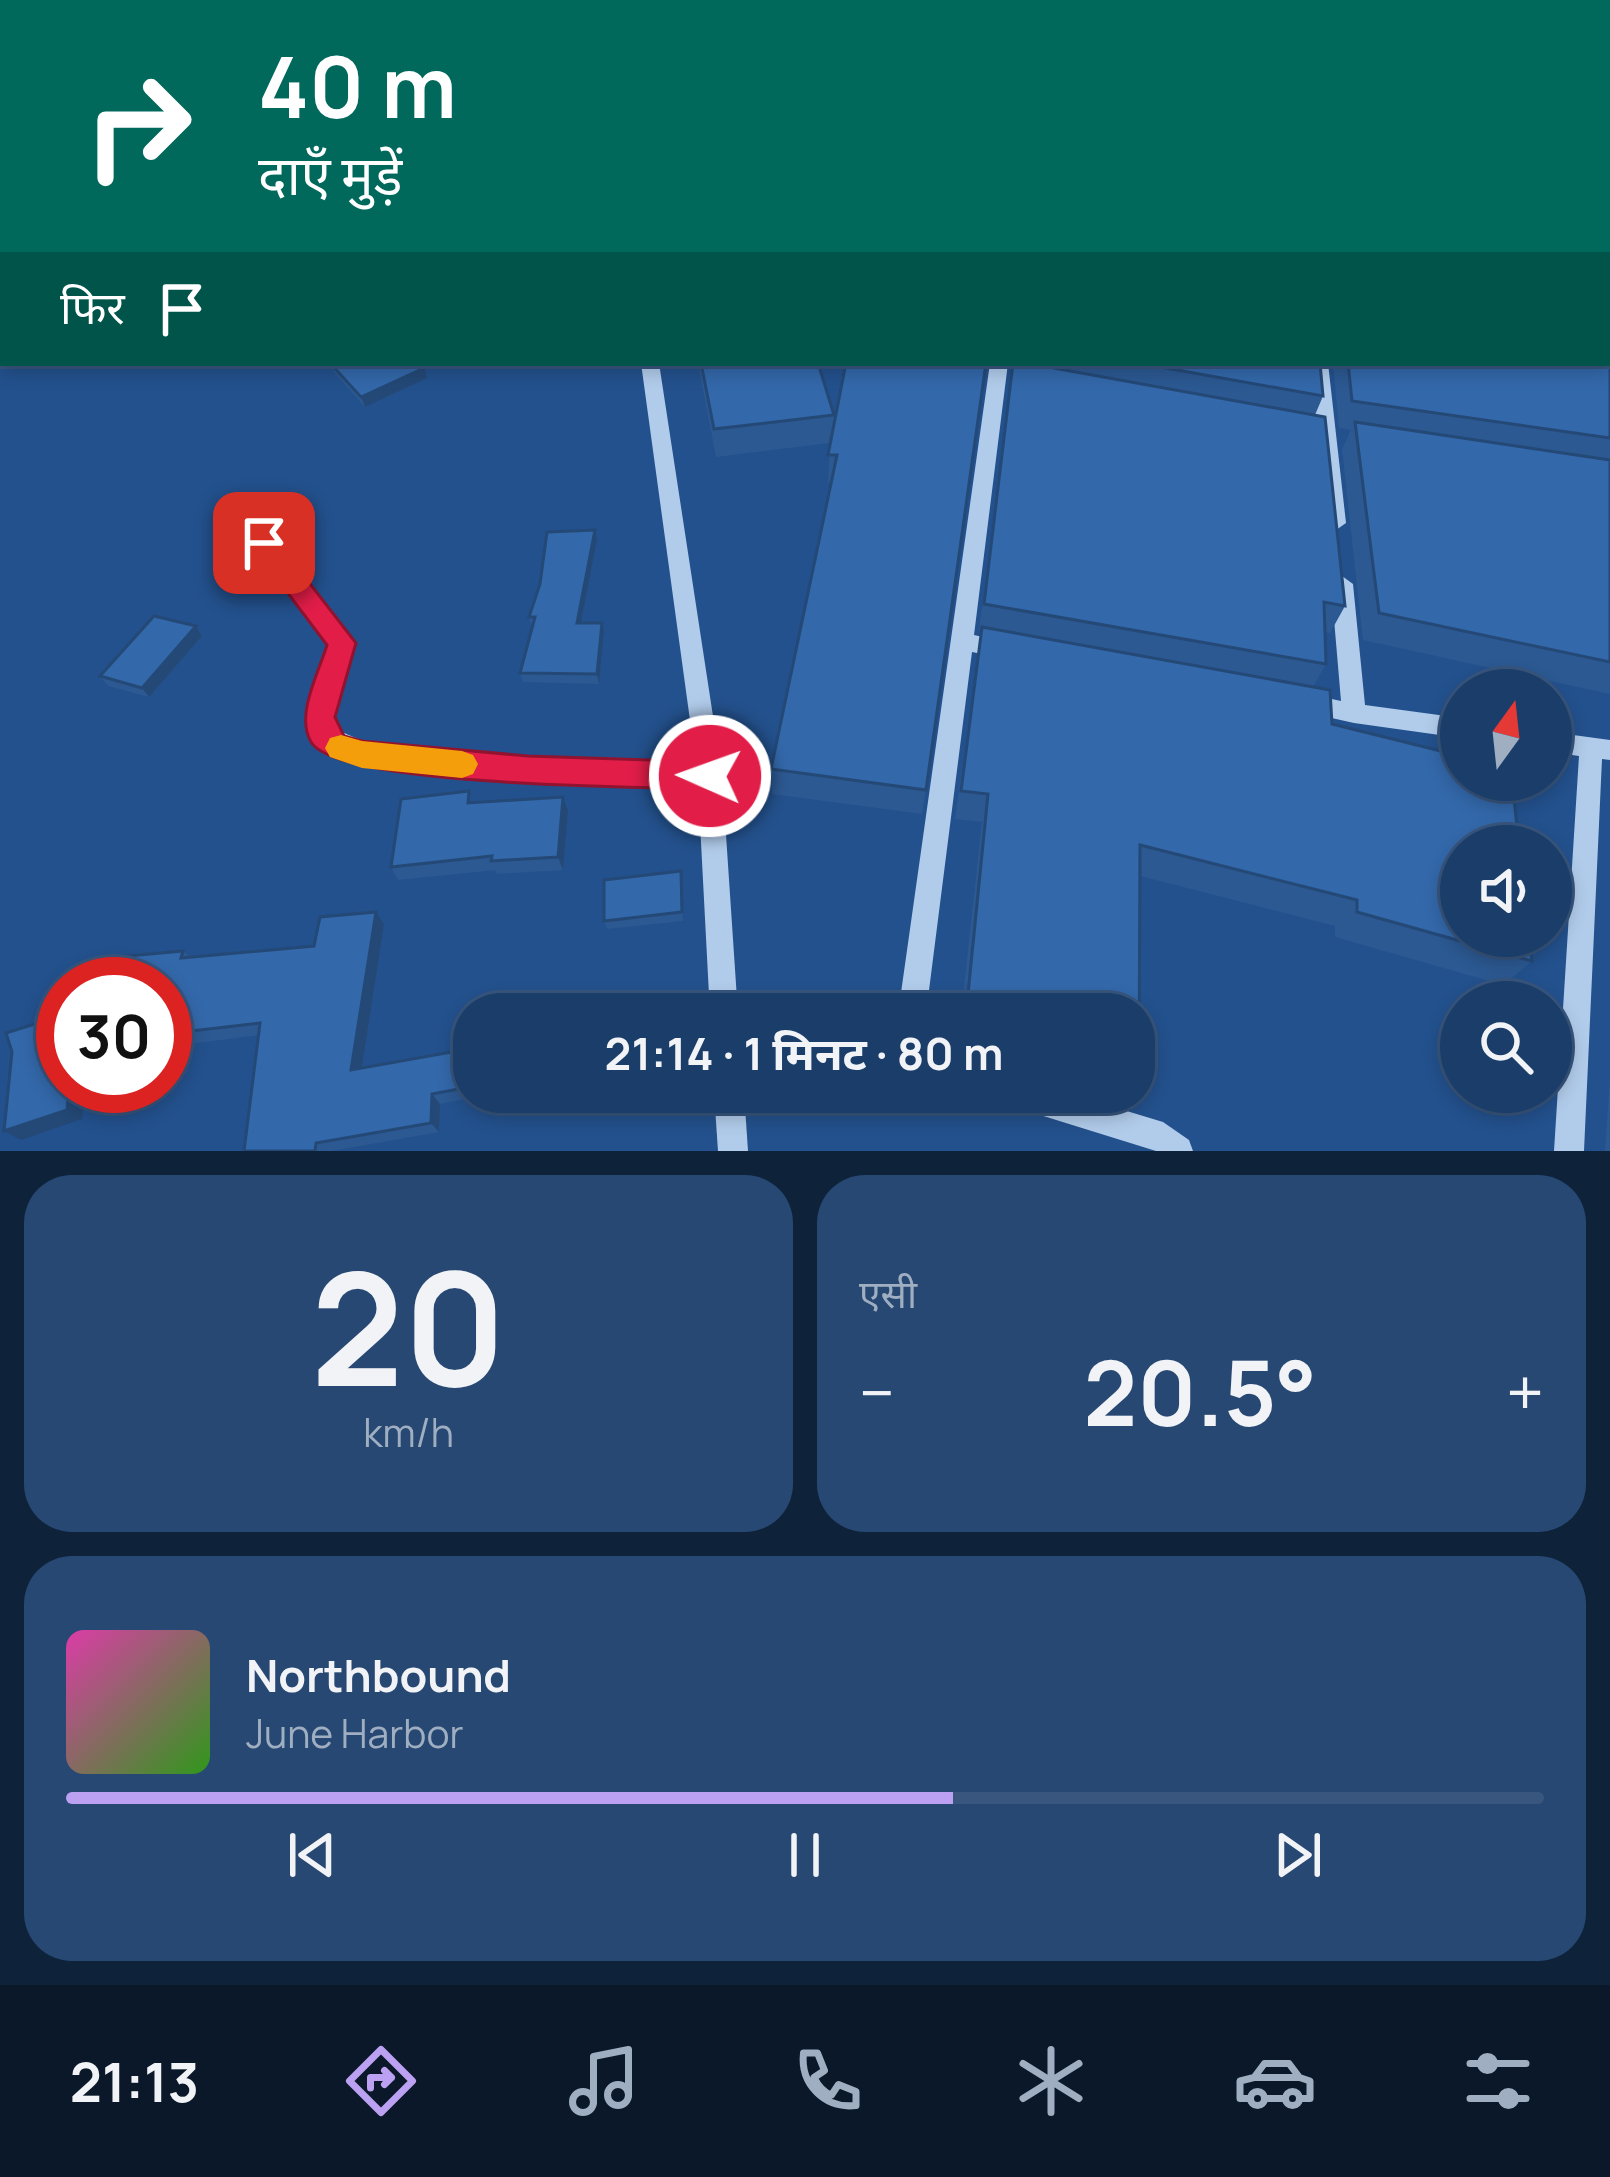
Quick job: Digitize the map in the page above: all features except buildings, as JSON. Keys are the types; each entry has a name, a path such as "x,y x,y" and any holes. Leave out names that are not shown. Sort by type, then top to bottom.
{"street":[{"path":"650,366 710,776 723,993"},
{"path":"1319,366 1354,712"},
{"path":"915,993 1005,373"},
{"path":"264,543 342,643 320,717 323,736 333,745 362,755 528,770 710,776"},
{"path":"964,642 1030,654"},
{"path":"1291,700 1440,725"},
{"path":"1569,1151 1601,749"},
{"path":"730,1113 733,1151"},
{"path":"1084,1113 1163,1137 1178,1151"}],"slow traffic":[{"path":"341,748 362,755 462,764"}],"route":[{"path":"264,543 342,643 320,717 323,736 333,745 362,755 528,770 710,776"}]}
